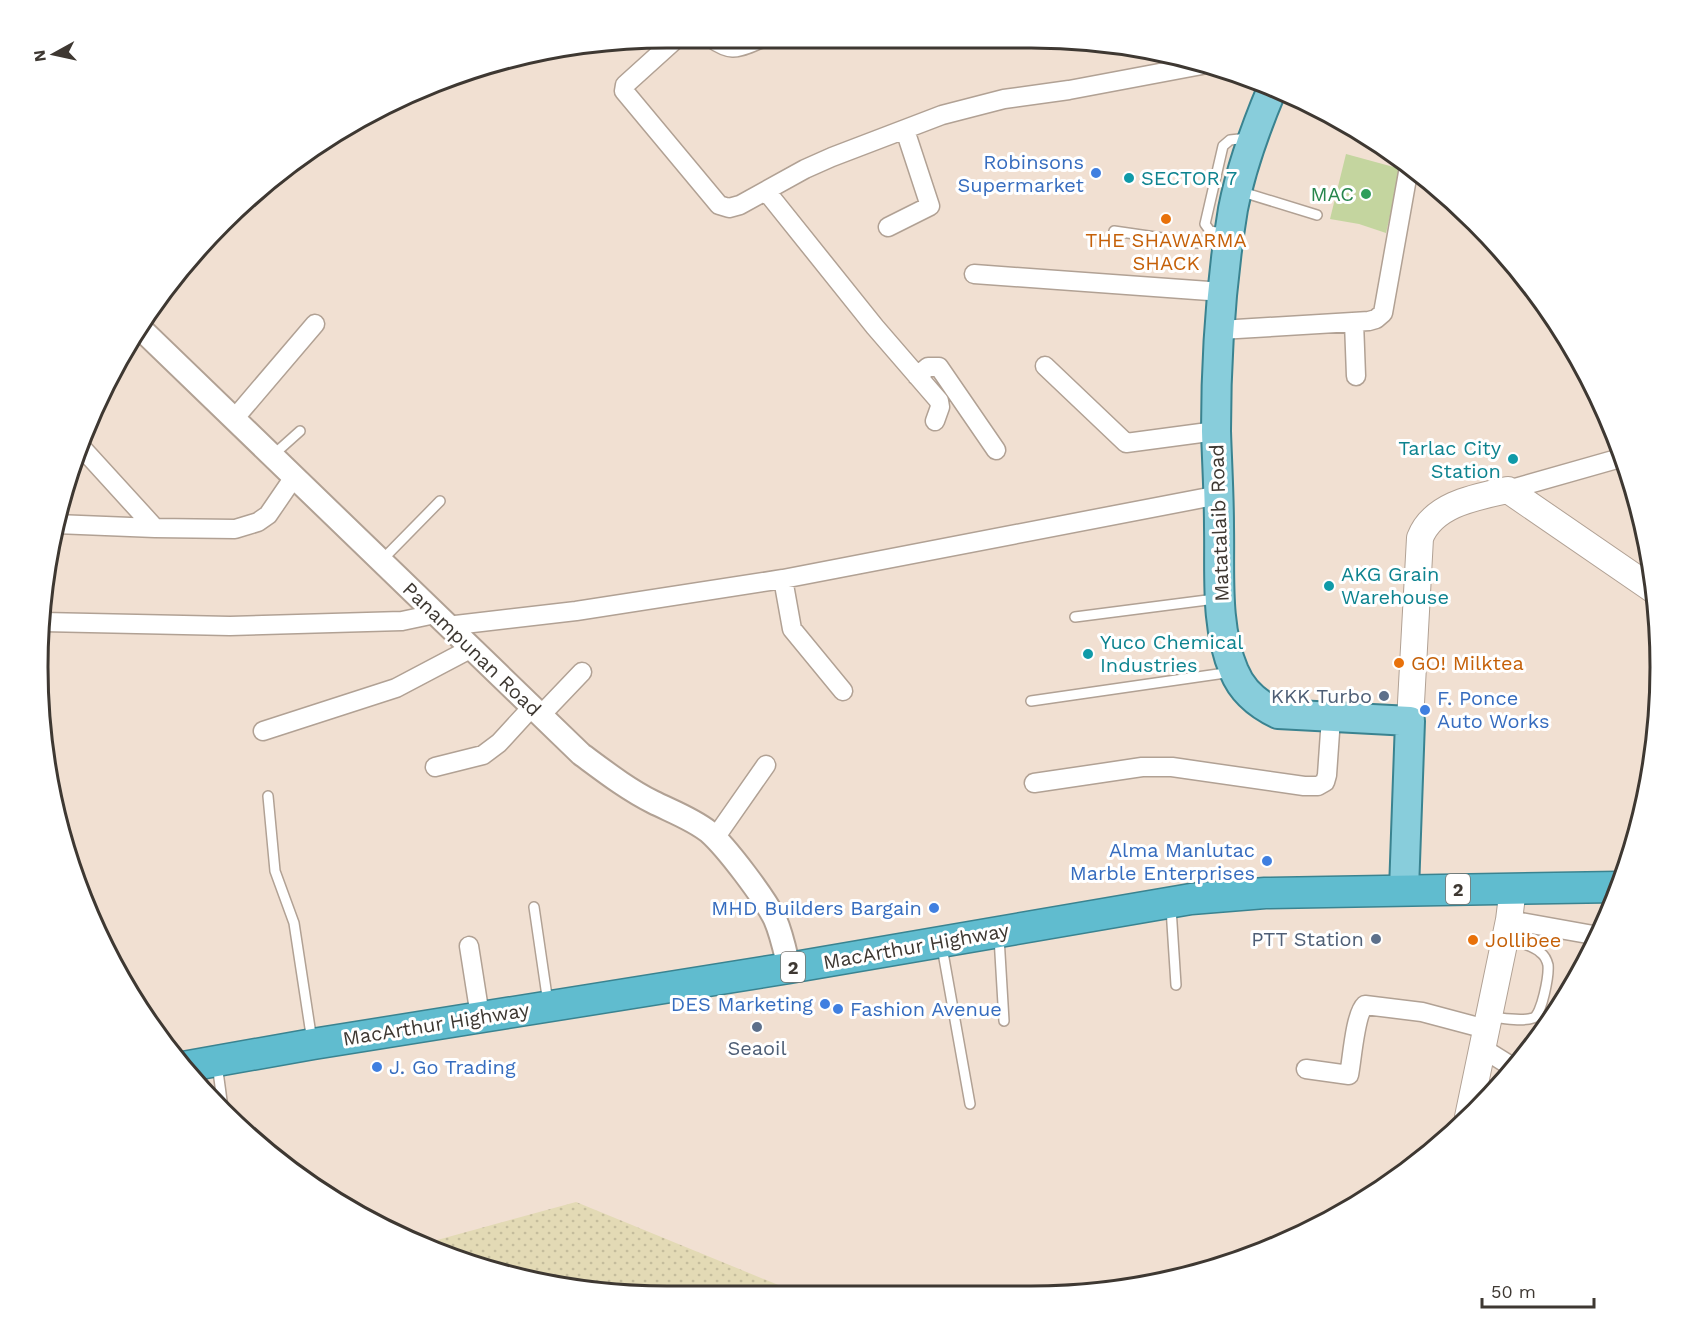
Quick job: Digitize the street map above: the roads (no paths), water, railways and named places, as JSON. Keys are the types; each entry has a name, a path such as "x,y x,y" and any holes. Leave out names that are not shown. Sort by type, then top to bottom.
{"highway":[{"name":"MacArthur Highway","path":"194,1065 480,1016 789,968 1170,902 1265,893 1609,887"}],"main road":[{"name":"Matatalaib Road","path":"1269,96 1220,233 1223,292 1216,431 1224,639 1234,672 1254,699 1278,714 1410,721"},
{"path":"1404,890 1410,721 1422,531 1432,519 1450,507 1508,490 1645,584"},
{"path":"1471,1103 1507,929 1513,888"}],"street":[{"path":"666,48 625,85 624,90 719,205 729,208 740,205 805,169 832,157 942,115 1004,99 1070,90 1170,64"},
{"path":"888,227 930,206 905,130"},
{"path":"1220,330 1369,321 1383,314 1407,176"},
{"path":"766,191 875,327 939,401 940,407 935,421"},
{"path":"974,274 1223,292"},
{"path":"1354,322 1356,376"},
{"path":"234,419 315,324"},
{"name":"Panampunan Road","path":"146,333 580,754 615,780 693,822 715,838 774,919 781,935 789,968"},
{"path":"1046,366 1126,443 1216,431"},
{"path":"916,376 928,367 939,367 996,450"},
{"path":"87,453 155,528"},
{"path":"1508,490 1614,460"},
{"path":"65,524 224,530 258,522 268,515 294,477"},
{"path":"49,622 242,625 441,620 576,611 783,579 1219,495"},
{"path":"783,579 792,628 843,691"},
{"path":"263,731 396,688 470,649"},
{"path":"435,767 483,755 582,672"},
{"path":"1034,783 1142,767 1172,767 1304,786 1318,786 1325,782 1327,775 1331,718"},
{"path":"715,838 766,765"},
{"path":"1507,929 1589,935"},
{"path":"469,946 480,1016"},
{"path":"1306,1069 1349,1075 1361,1009 1365,1005 1422,1012 1485,1031 1508,1061"}],"lane":[{"path":"1220,233 1205,224 1223,146 1230,140 1253,138"},
{"path":"1237,190 1317,215"},
{"path":"1114,231 1197,243 1204,242 1220,233"},
{"path":"272,456 300,431"},
{"path":"381,562 440,501"},
{"path":"1075,617 1221,598"},
{"path":"1031,701 1234,672"},
{"path":"268,796 275,871 294,923 313,1044"},
{"path":"1170,902 1176,984"},
{"path":"534,907 548,1005"},
{"path":"1485,1031 1537,1016 1548,975 1548,963 1538,949 1507,929"},
{"path":"998,932 1004,1021"},
{"path":"941,942 970,1104"},
{"path":"216,1061 221,1096"}],"place":[{"name":"Robinsons Supermarket","path":"1096,173"},
{"name":"SECTOR 7","path":"1129,178"},
{"name":"MAC","path":"1366,194"},
{"name":"THE SHAWARMA SHACK","path":"1166,219"},
{"name":"Tarlac City Station","path":"1513,459"},
{"name":"AKG Grain Warehouse","path":"1329,586"},
{"name":"Yuco Chemical Industries","path":"1088,654"},
{"name":"GO! Milktea","path":"1399,663"},
{"name":"KKK Turbo","path":"1384,696"},
{"name":"F. Ponce Auto Works","path":"1425,710"},
{"name":"Alma Manlutac Marble Enterprises","path":"1267,861"},
{"name":"MHD Builders Bargain","path":"934,908"},
{"name":"PTT Station","path":"1376,939"},
{"name":"Jollibee","path":"1473,940"},
{"name":"DES Marketing","path":"825,1004"},
{"name":"Fashion Avenue","path":"838,1009"},
{"name":"Seaoil","path":"757,1027"},
{"name":"J. Go Trading","path":"377,1067"}]}
